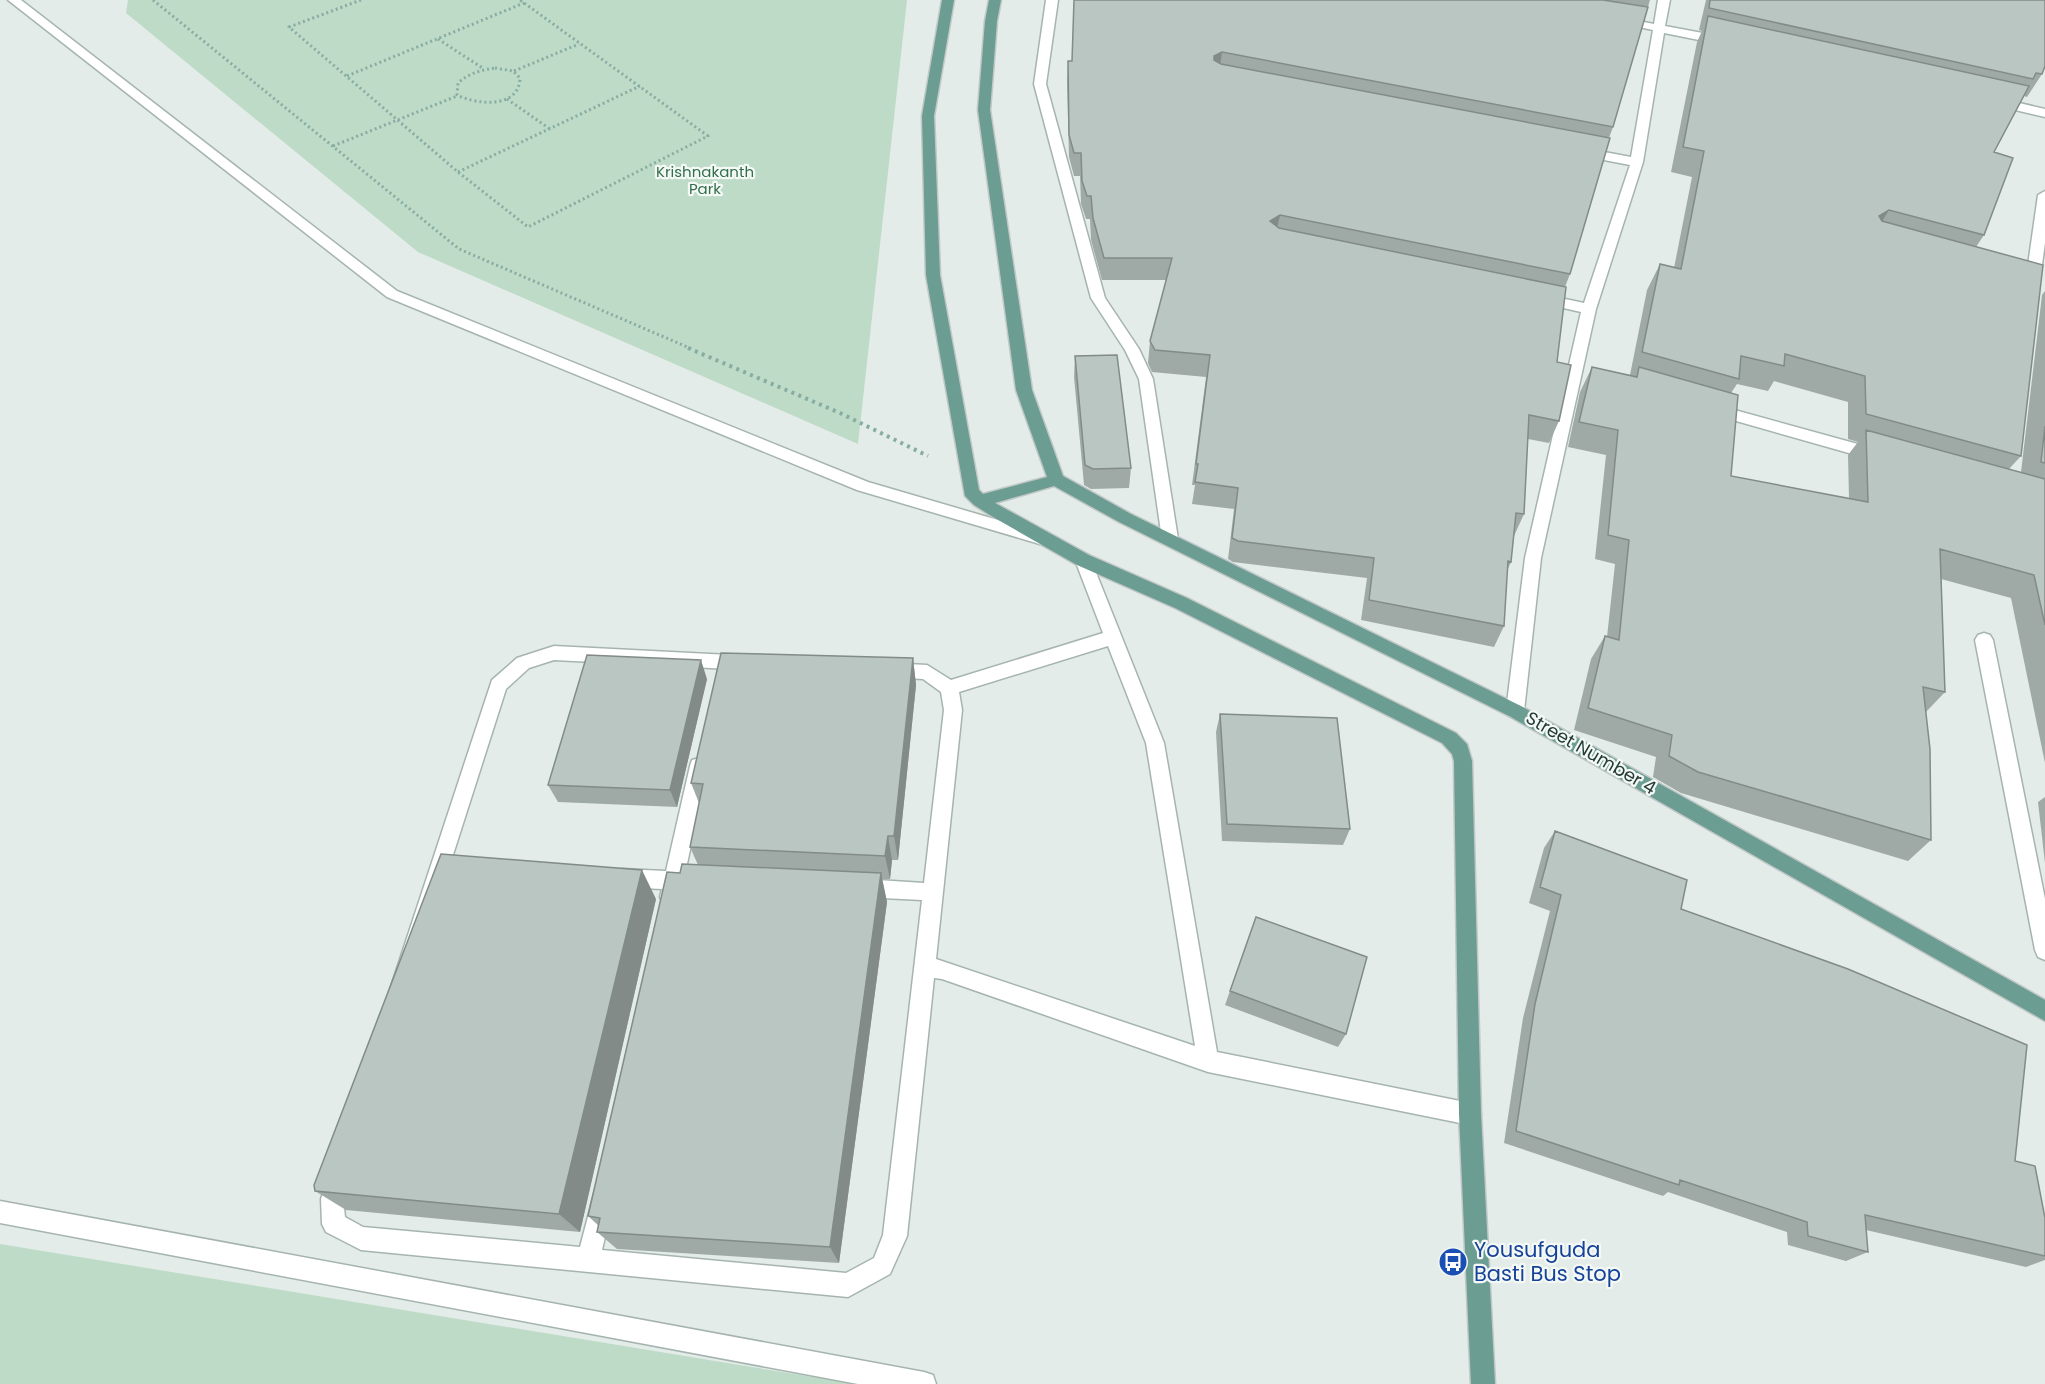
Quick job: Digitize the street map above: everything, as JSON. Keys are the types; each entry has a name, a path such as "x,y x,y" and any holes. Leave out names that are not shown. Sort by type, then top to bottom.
{"main road":[{"path":"948,0 928,116 933,275 971,492 980,501 1083,560 1222,624 1449,738 1460,750 1463,761 1470,1114 1483,1384"},
{"path":"980,501 1056,480 1024,390 984,110 991,21 995,0"},
{"name":"Street Number 4","path":"1056,480 1125,518 1515,711 2045,1011"}],"street":[{"path":"14,0 392,294 863,486 1051,542"},
{"path":"1052,0 1040,84 1098,298 1132,349 1146,379 1170,539"},
{"path":"1515,711 1533,558 1581,371 1589,309 1637,162 1664,0"},
{"path":"1604,18 1660,27 1740,45"},
{"path":"1982,98 2045,113"},
{"path":"1567,149 1637,162"},
{"path":"2028,288 2045,195"},
{"path":"1531,297 1589,309"},
{"path":"1699,405 1893,460"},
{"path":"1083,560 1155,743 1208,1061"},
{"path":"949,688 1113,637"},
{"path":"1984,640 2045,950"},
{"path":"554,653 722,662 927,672 949,688 953,710 895,1236 882,1266 848,1285 361,1238 334,1224 332,1199 498,685 523,663 554,653"},
{"path":"717,685 722,662"},
{"path":"666,915 704,742"},
{"path":"437,870 461,871"},
{"path":"603,877 709,882"},
{"path":"838,887 932,891"},
{"path":"924,969 942,969 1208,1061 1470,1114"},
{"path":"588,1261 606,1180"},
{"path":"0,1212 924,1384"}],"path":[{"path":"153,0 459,249 840,413 969,476"},
{"path":"361,0 289,27 458,172 528,227 708,136 520,0"},
{"path":"347,76 524,3"},
{"path":"437,39 484,69"},
{"path":"514,71 522,81 521,87 506,99 483,104 472,103 458,96 456,89 464,77 484,69 514,71 580,44"},
{"path":"458,172 640,86"},
{"path":"333,146 458,96"},
{"path":"506,99 550,129"}],"green space":[{"name":"Krishnakanth Park","path":"128,0 907,0 858,444 418,252 126,13"},
{"path":"0,1244 856,1384 0,1384"}],"building":[{"path":"1074,0 1603,0 1648,7 1613,127 1222,52 1214,56 1214,60 1221,64 1610,138 1570,274 1280,215 1270,221 1279,228 1566,287 1557,362 1571,365 1559,421 1529,415 1524,514 1516,513 1511,562 1508,561 1504,626 1369,600 1374,558 1238,541 1232,538 1238,488 1195,482 1210,355 1155,350 1150,341 1172,258 1104,258 1093,218 1091,196 1087,196 1082,181 1081,153 1074,153 1069,135 1068,61 1072,61"},
{"path":"1710,0 2045,0 2045,66 2042,74 2036,73 2033,79 1709,8"},
{"path":"1708,16 2029,86 1994,152 2013,158 1984,235 1889,210 1879,216 1882,221 2043,265 2021,456 1866,414 1865,376 1785,354 1784,366 1741,356 1739,379 1642,352 1660,264 1681,269 1704,151 1683,147"},
{"path":"1117,355 1131,468 1093,469 1085,465 1075,356"},
{"path":"1592,367 1637,377 1639,367 1738,395 1731,476 1868,502 1866,430 2045,479 2045,625 2034,575 1940,549 1945,692 1923,687 1930,749 1931,840 1698,772 1669,756 1672,735 1588,708 1605,636 1619,640 1629,540 1608,535 1618,430 1579,422"},
{"path":"2045,426 2045,463 2041,462"},
{"path":"721,653 913,658 894,836 888,836 885,856 690,847 703,784 691,783"},
{"path":"587,655 701,660 670,790 548,785"},
{"path":"1220,714 1337,718 1350,829 1227,824"},
{"path":"1555,831 1687,880 1681,909 1848,969 2027,1045 2015,1161 2035,1166 2045,1218 2045,1256 1865,1215 1868,1252 1808,1236 1807,1222 1680,1180 1679,1185 1516,1131 1535,1004 1561,895 1540,887"},
{"path":"441,854 642,870 559,1214 315,1191 314,1185"},
{"path":"682,864 881,873 830,1247 597,1232 600,1218 588,1216 667,872 680,873"},
{"path":"1256,917 1367,957 1346,1034 1230,991"}],"place":[{"name":"Yousufguda Basti Bus Stop","path":"1453,1262"}]}
